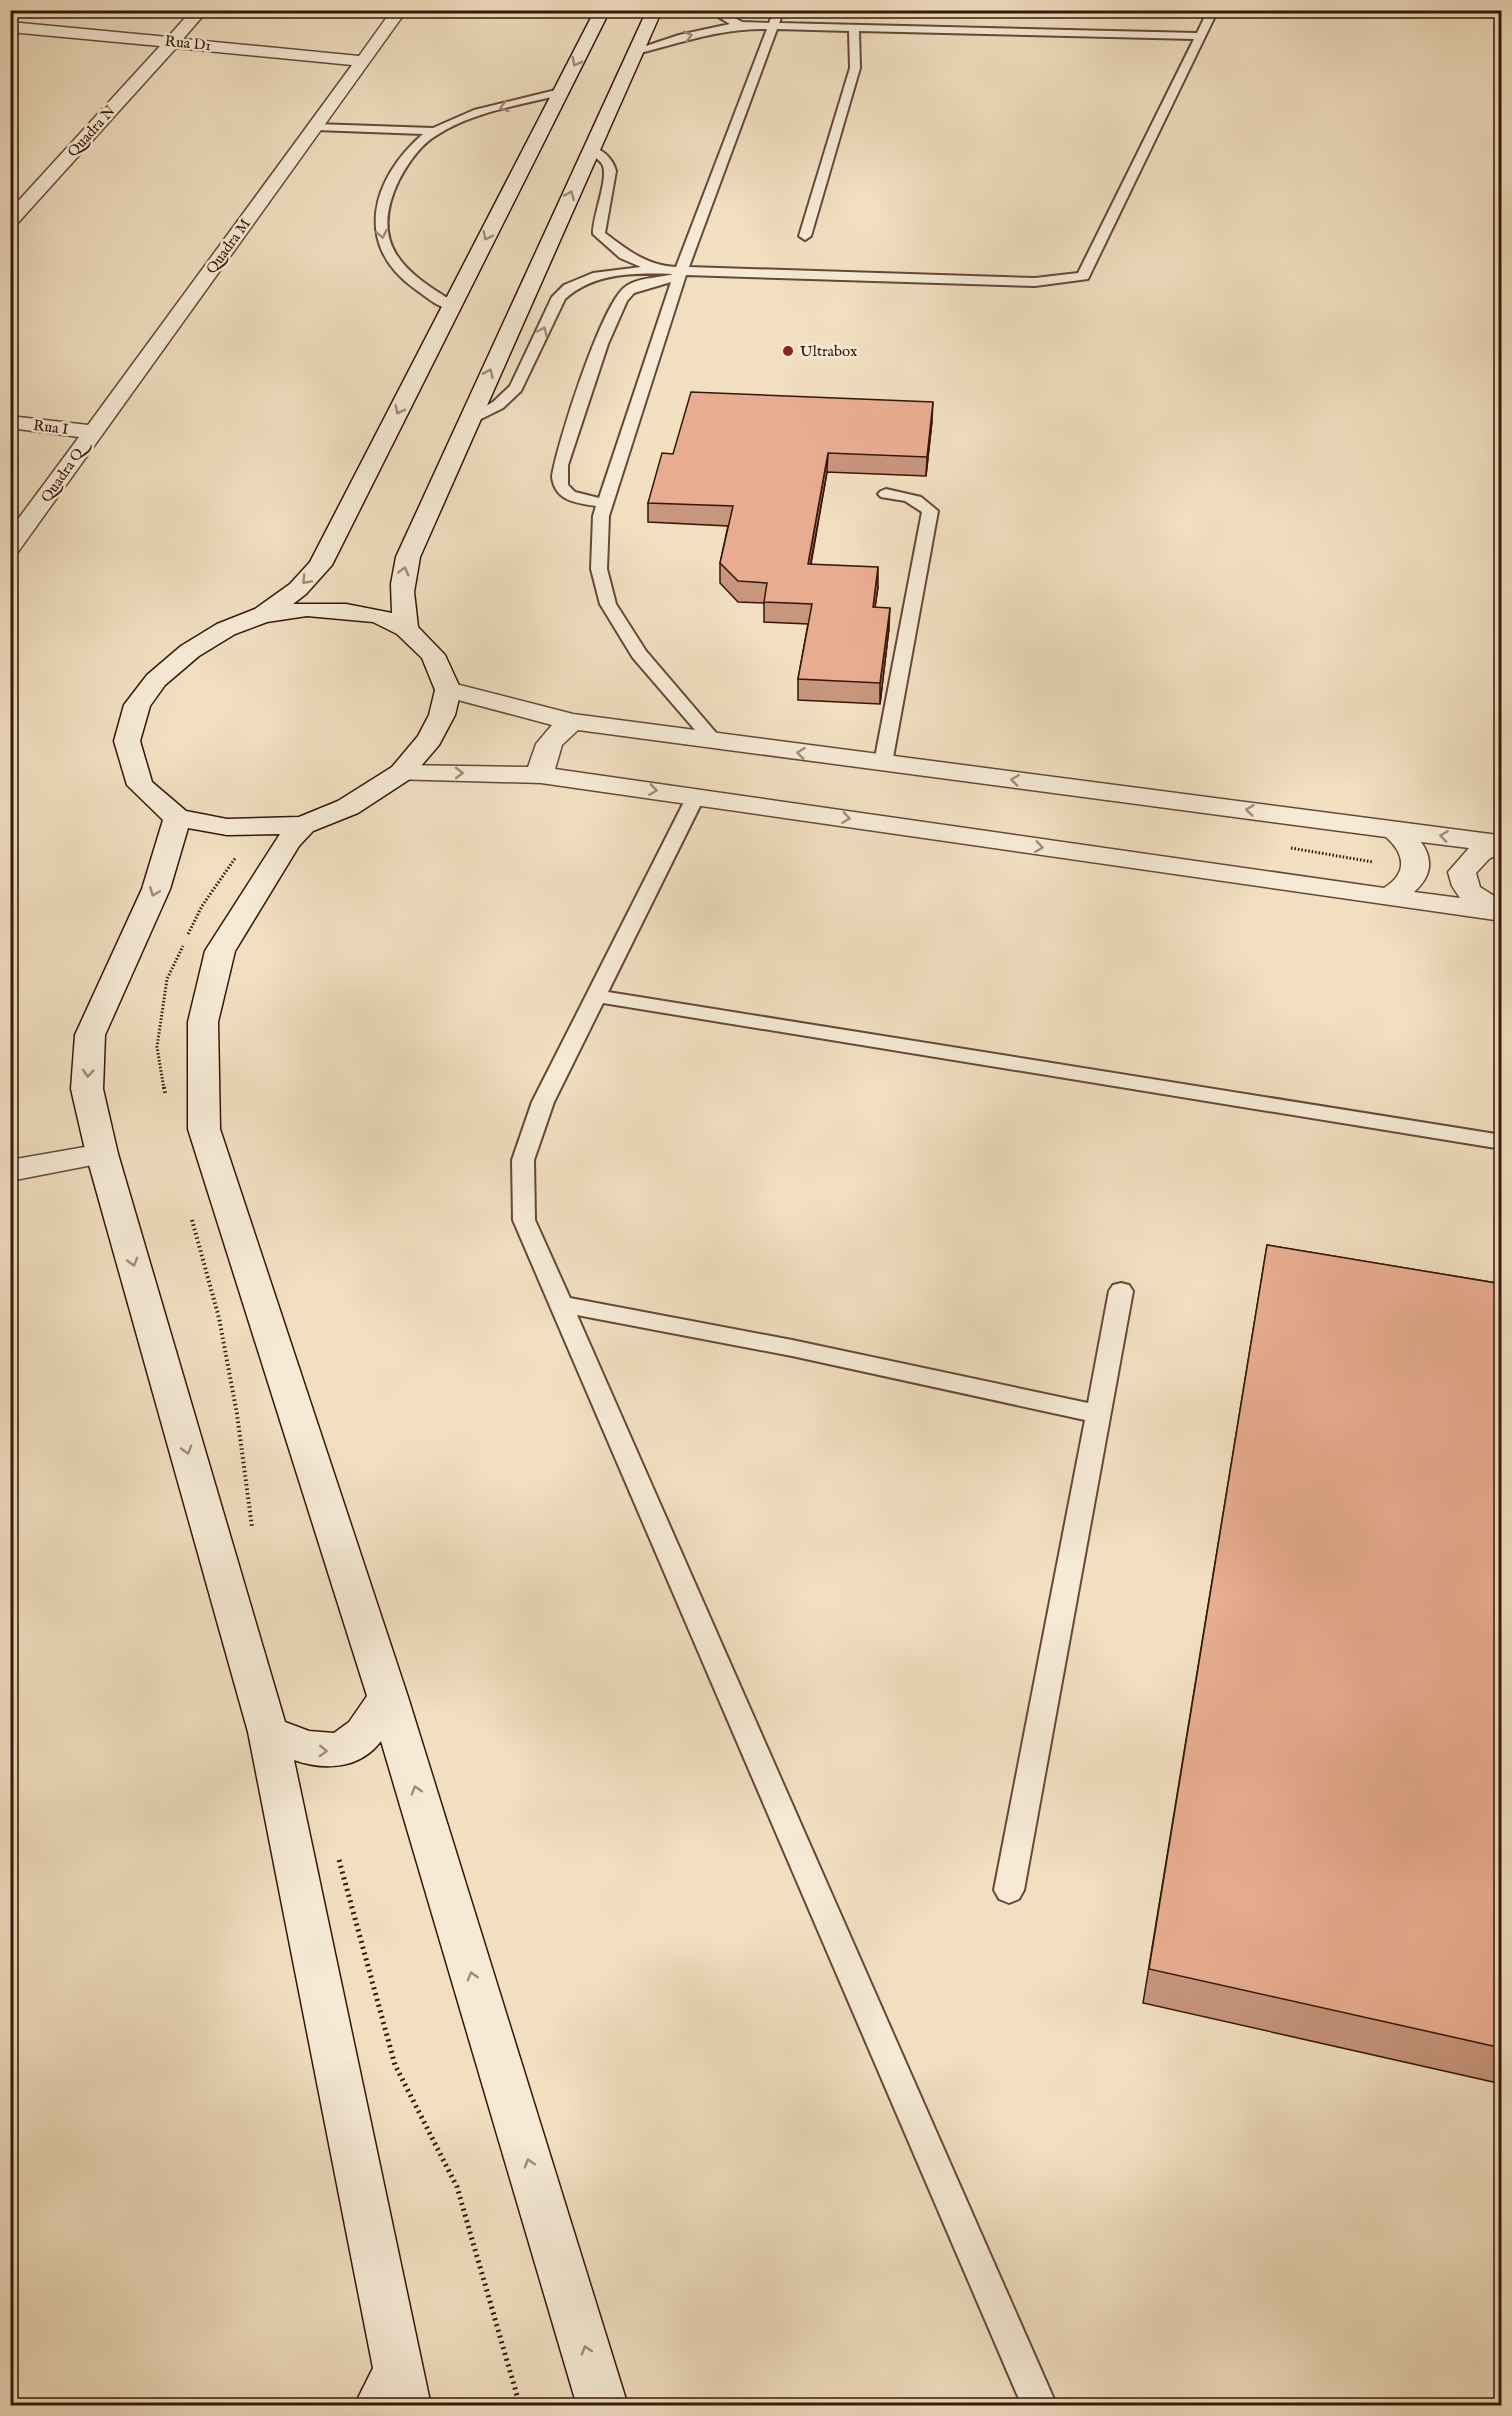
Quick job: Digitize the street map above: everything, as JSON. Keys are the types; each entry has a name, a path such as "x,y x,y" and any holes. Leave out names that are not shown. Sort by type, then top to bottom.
{"main road":[{"name":"Quadra N","path":"10,221 201,10"},
{"name":"Quadra M","path":"92,432 399,10"},
{"path":"262,615 298,589 320,565 603,10"},
{"path":"406,628 401,600 402,576 468,420 655,10"},
{"name":"Rua D1","path":"10,27 364,61"},
{"name":"Rua I","path":"10,422 92,432"},
{"name":"Quadra Q","path":"10,547 92,432"},
{"path":"307,609 379,616 406,628 433,655 448,690 442,714 430,739 401,773 348,807 295,833 227,827 177,819 140,785 127,741 137,705 156,680 189,651 226,629 262,615 307,609"},
{"path":"448,690 525,712 573,722 1500,844"},
{"path":"541,776 541,762 547,747 558,732 573,722"},
{"path":"401,773 541,776 696,796 1387,898 1502,912"},
{"path":"177,819 156,889 90,1035 87,1089 102,1154 268,1732 395,2395"},
{"path":"1387,898 1406,886 1416,870 1416,856 1410,842 1392,828"},
{"path":"295,833 220,951 202,1022 204,1129 388,1698 603,2406"},
{"path":"1500,844 1479,853 1462,872 1463,885 1473,898 1502,912"},
{"path":"10,1171 102,1154"},
{"path":"268,1732 310,1750 328,1753 343,1749 372,1728 388,1698"}],"lane":[{"path":"712,10 740,25"},
{"path":"714,741 639,654 608,604 599,569 601,516 680,274 779,10"},
{"path":"591,150 609,165 611,174 597,222 599,234 625,255 659,270 680,274 1035,282 1083,276 1214,10"},
{"path":"636,51 671,40 740,25 1202,36"},
{"path":"805,236 855,68 854,28"},
{"path":"451,306 418,289 399,270 387,252 379,232 381,204 390,185 416,146 434,131 460,120 560,92"},
{"path":"316,127 434,131"},
{"path":"468,420 498,405 516,388 559,297 569,286 606,274 659,270"},
{"path":"606,503 569,496 561,489 557,480 561,465 608,327 620,301 630,290 680,274"},
{"path":"883,763 930,511 925,503 910,497 886,494"},
{"path":"696,796 543,1102 523,1160 524,1220 1040,2406"},
{"path":"596,996 1502,1142"},
{"path":"1009,1890 1121,1291"},
{"path":"560,1304 792,1347 1098,1413"}],"path":[{"path":"166,1102 158,1047 167,979 177,958 202,906 232,860 247,849 295,833"},
{"path":"190,1215 219,1318 237,1414 254,1531"},
{"path":"337,1852 394,2065 457,2187 520,2406"}],"building":[{"path":"691,392 933,402 927,457 828,453 808,564 878,567 873,607 890,608 880,683 798,679 812,604 764,602 767,583 738,581 720,563 733,506 648,503 662,453 673,454"},
{"path":"1267,1245 1502,1284 1502,2048 1149,1969"}],"place":[{"name":"Ultrabox","path":"788,351"}]}
